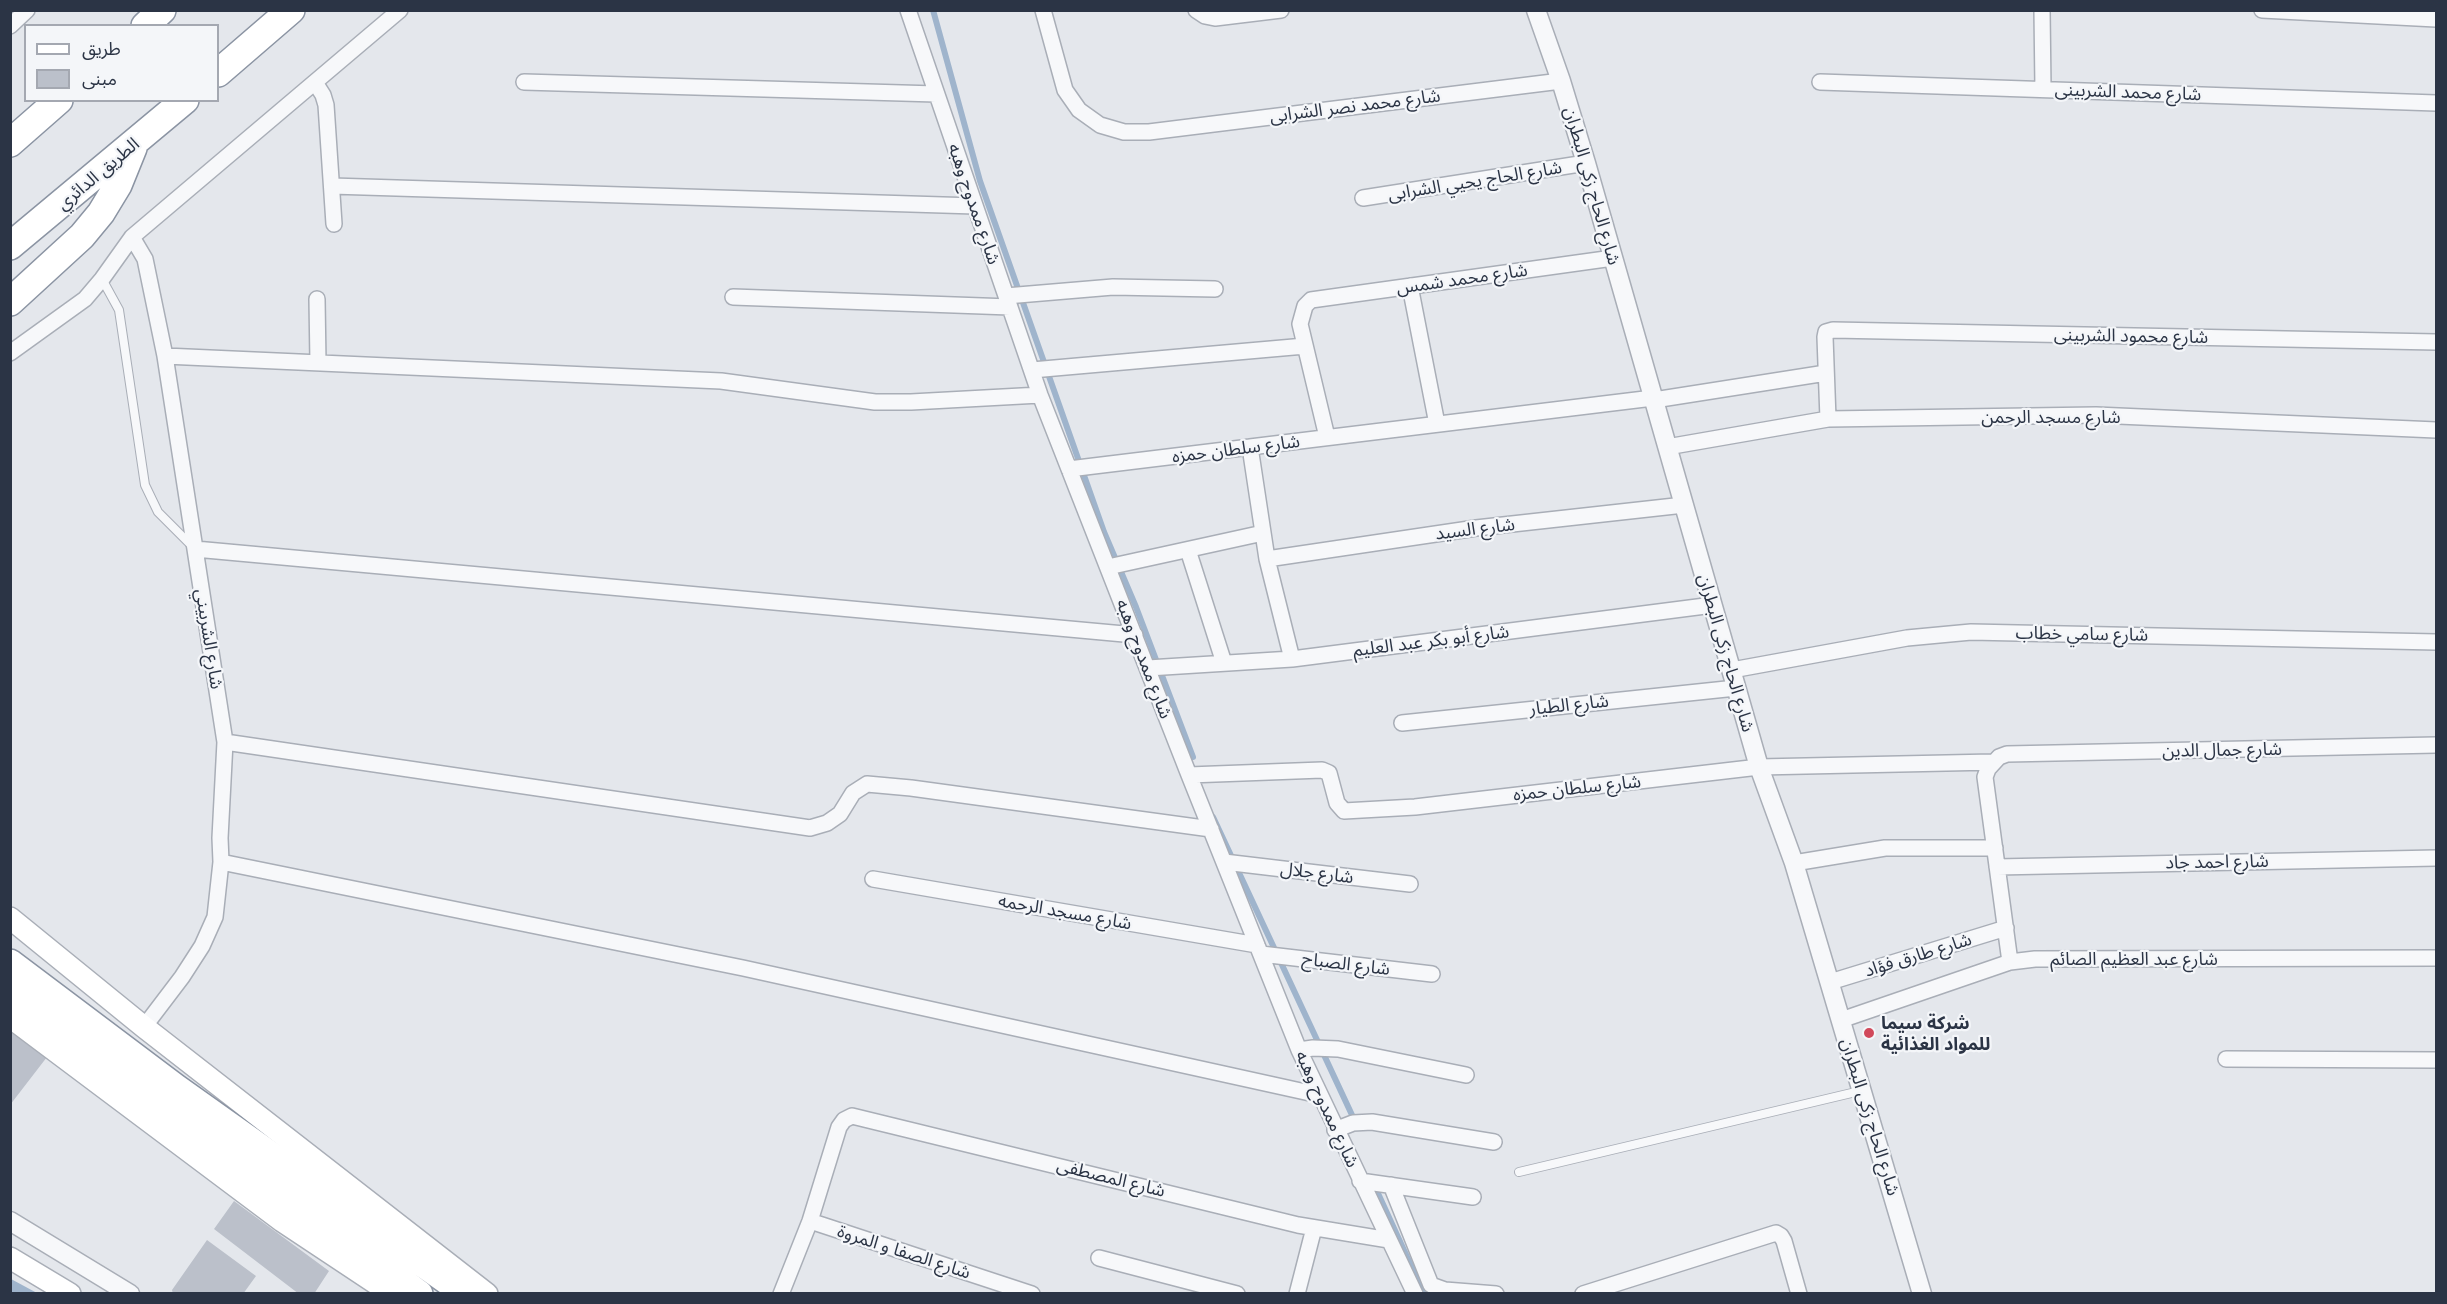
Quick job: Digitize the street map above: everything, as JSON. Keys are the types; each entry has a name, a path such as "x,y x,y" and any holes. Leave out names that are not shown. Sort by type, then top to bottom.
{"highway":[{"path":"147,24 162,10"},
{"path":"219,72 291,10"},
{"path":"10,143 58,102"},
{"name":"الطريق الدائري","path":"10,246 183,102"},
{"path":"10,302 82,236 101,213 118,185 135,142"},
{"path":"10,963 176,1088 466,1293"},
{"path":"10,991 419,1293"}],"main road":[{"path":"10,918 144,1027 487,1293"},
{"path":"10,1017 282,1221 392,1293"},
{"path":"10,1258 70,1293"}],"street":[{"path":"10,353 85,298 102,279 132,237 316,84 400,10"},
{"name":"شارع ممدوح وهبه","path":"908,10 975,206 1036,370 1040,394 1078,468 1115,566 1135,635 1155,668 1190,775 1211,829 1306,1049 1319,1095 1415,1293"},
{"name":"شارع محمد نصر الشرابى","path":"1043,10 1065,90 1080,110 1100,125 1124,132 1149,132 1561,81"},
{"path":"1196,10 1205,16 1215,18 1281,10"},
{"name":"شارع الحاج زكى البطران","path":"1536,10 1586,163 1759,767 1794,863 1922,1293"},
{"path":"2042,10 2043,89"},
{"path":"2262,10 2436,19"},
{"path":"10,26 23,12"},
{"path":"524,81 936,94"},
{"name":"شارع محمد الشربينى","path":"1820,82 2436,103"},
{"path":"316,84 326,105 334,224"},
{"name":"شارع الحاج يحيي الشرابى","path":"1363,198 1586,163"},
{"path":"332,186 975,206"},
{"name":"شارع الشربيني","path":"132,237 145,259 165,356 225,742 221,862 215,917 202,946 182,977 144,1027"},
{"name":"شارع محمد شمس","path":"1305,346 1300,324 1301,314 1311,300 1613,258"},
{"path":"1410,286 1437,424"},
{"path":"733,297 1010,299 1032,293 1113,287 1215,290"},
{"path":"317,299 318,363"},
{"name":"شارع محمود الشربينى","path":"1826,373 1825,337 1826,332 1833,330 2436,342"},
{"path":"1036,370 1305,346 1327,437"},
{"path":"165,356 721,381 875,402 1040,394"},
{"path":"1826,373 1828,419"},
{"name":"شارع سلطان حمزه","path":"1078,468 1654,399 1826,373"},
{"name":"شارع مسجد الرحمن","path":"1667,447 1828,419 2096,415 2436,430"},
{"path":"1250,447 1267,559 1292,659"},
{"name":"شارع السيد","path":"1267,559 1476,528 1684,505"},
{"path":"1115,566 1263,533"},
{"path":"195,549 1135,635"},
{"path":"1188,550 1224,663"},
{"name":"شارع أبو بكر عبد العليم","path":"1155,668 1292,659 1713,605"},
{"name":"شارع سامي خطاب","path":"1734,679 1907,638 1971,632 2436,642"},
{"name":"شارع الطيار","path":"1402,723 1734,679"},
{"path":"225,742 810,828 827,823 840,814 853,793 867,784 922,789 1211,829"},
{"name":"شارع جمال الدين","path":"1992,762 2007,754 2436,745"},
{"path":"1992,762 1985,777 2010,962"},
{"name":"شارع سلطان حمزه","path":"1190,775 1322,770 1331,777 1339,808 1350,811 1415,807 1759,767 1992,762"},
{"path":"1794,863 1885,848 1995,848"},
{"name":"شارع احمد جاد","path":"1998,867 2436,858"},
{"path":"221,862 743,968 1319,1095"},
{"name":"شارع جلال","path":"1227,863 1410,884"},
{"name":"شارع مسجد الرحمه","path":"873,879 1263,952"},
{"name":"شارع طارق فؤاد","path":"1830,982 2006,928"},
{"name":"شارع الصباح","path":"1263,952 1432,974"},
{"name":"شارع عبد العظيم الصائم","path":"1841,1020 2010,962 2035,959 2436,958"},
{"path":"1306,1049 1338,1049 1467,1076"},
{"path":"2226,1059 2436,1060"},
{"name":"شارع المصطفى","path":"810,1221 839,1127 844,1120 852,1116 1314,1228 1389,1240"},
{"path":"1335,1130 1353,1124 1372,1122 1494,1142"},
{"path":"1360,1181 1473,1197"},
{"path":"1391,1185 1431,1285 1440,1290 1496,1293"},
{"path":"10,1221 130,1293"},
{"path":"781,1293 810,1221"},
{"name":"شارع الصفا و المروة","path":"810,1221 1030,1293"},
{"path":"1297,1293 1314,1228"},
{"path":"1583,1293 1776,1233 1784,1241 1799,1293"},
{"path":"1099,1258 1237,1293"}],"lane":[{"path":"102,279 119,310 145,485 158,512 195,549"},
{"path":"1519,1172 1862,1090"}],"water":[{"path":"11,1279 37,1293 11,1293"}],"building":[{"path":"10,1030 47,1057 10,1105"},
{"path":"234,1201 329,1271 314,1294 299,1294 214,1229"},
{"path":"207,1240 256,1276 243,1294 173,1294 172,1290"}],"waterway":[{"path":"933,10 980,181 1104,532 1136,607 1193,757"},
{"path":"1213,817 1352,1115"},
{"path":"1376,1189 1424,1294"}],"place":[{"name":"شركة سيما للمواد الغذائية","path":"1869,1033"}]}
